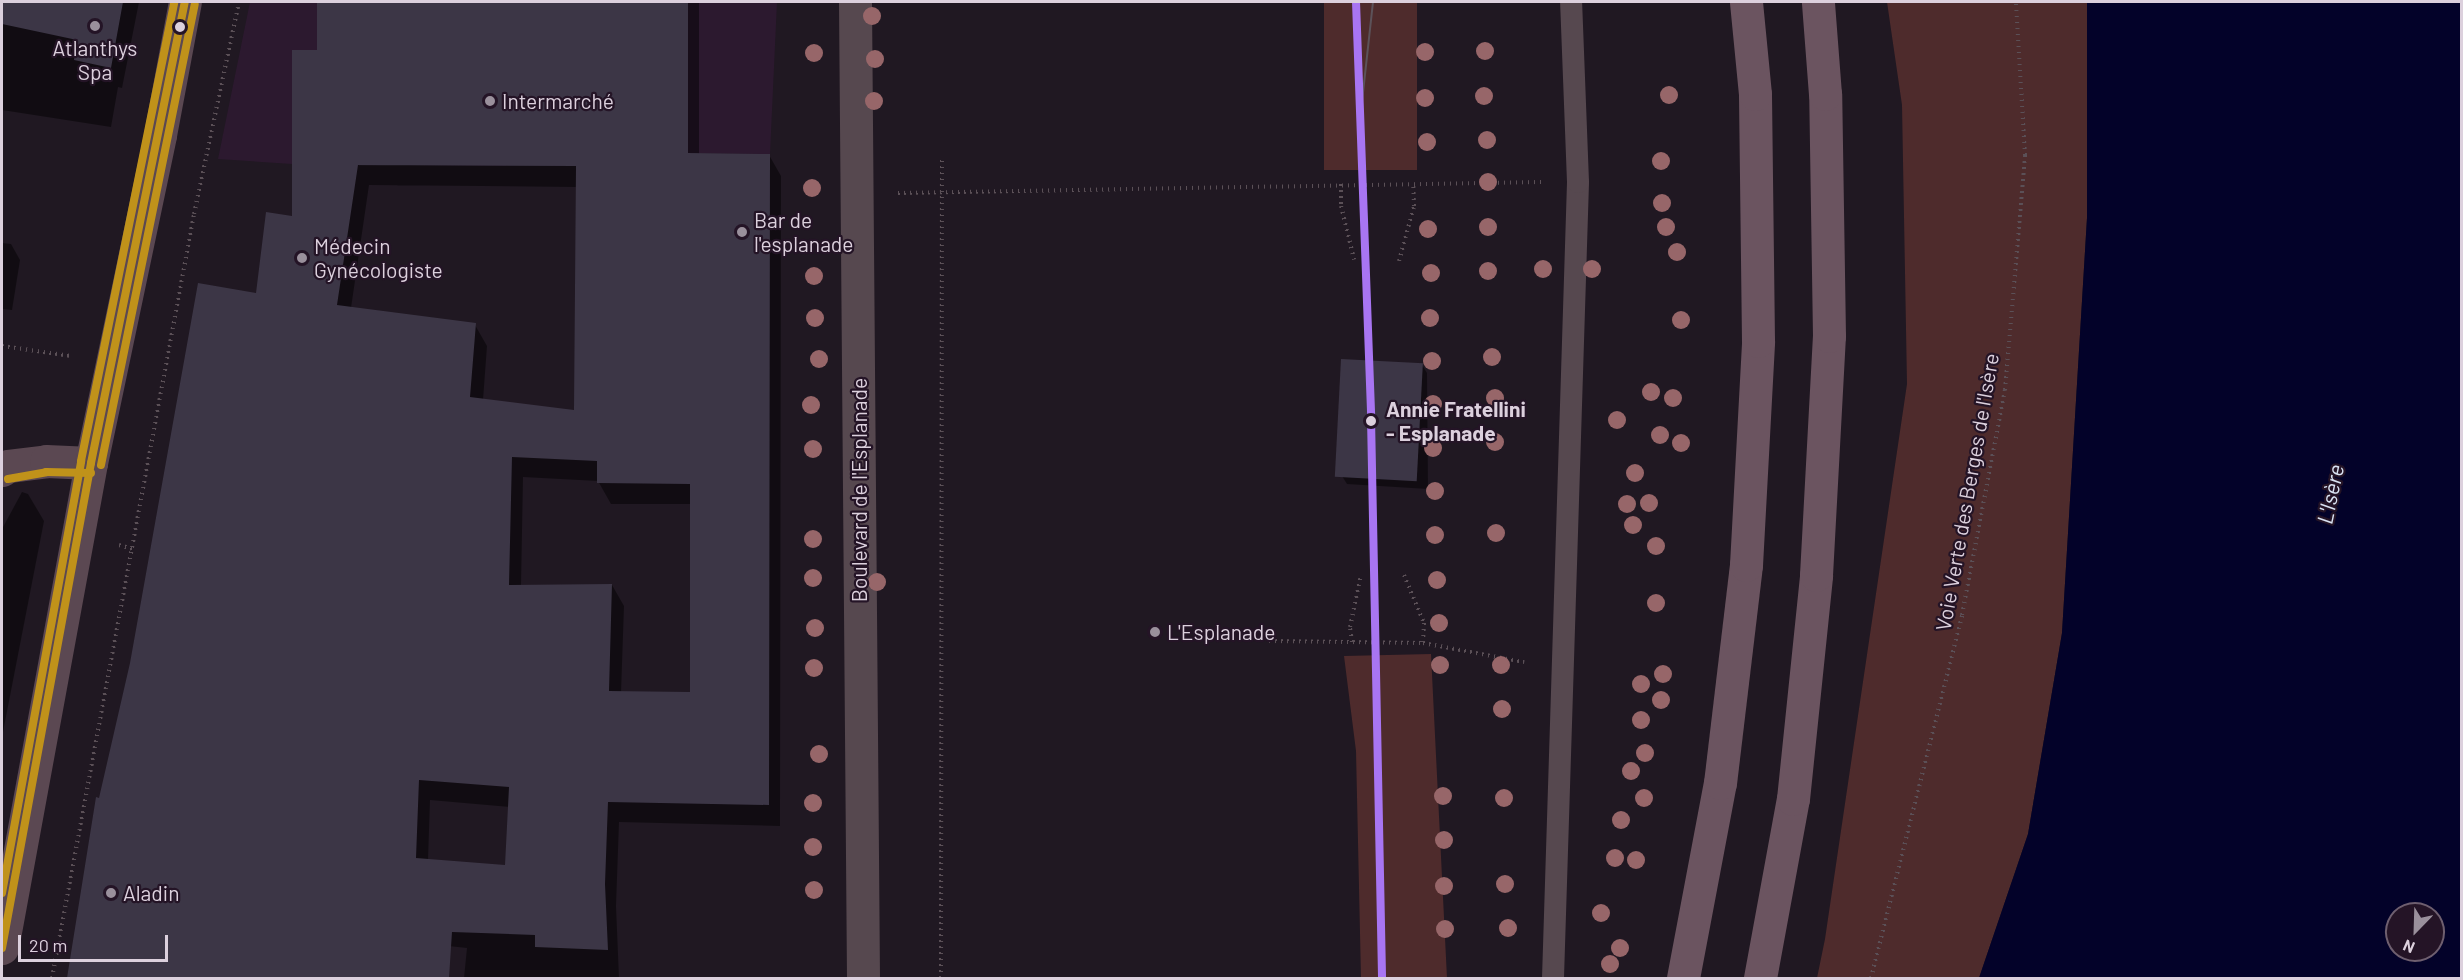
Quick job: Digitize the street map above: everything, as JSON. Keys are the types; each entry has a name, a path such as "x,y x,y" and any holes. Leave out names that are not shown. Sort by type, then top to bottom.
{"highway":[{"path":"1683,978 1720,783 1746,565 1758,341 1755,94 1746,2"},
{"path":"1760,978 1793,799 1816,575 1829,336 1825,94 1818,2"}],"street":[{"path":"2,948 91,463 160,135 185,2"},
{"name":"Boulevard de l'Esplanade","path":"855,2 863,978"},
{"path":"2,470 8,466 46,461 91,463"}],"lane":[{"path":"1553,978 1578,182 1571,2"}],"path":[{"path":"52,978 194,214 239,2"},
{"name":"Voie Verte des Berges de l'Isère","path":"1871,978 1962,615 2005,390 2025,155 2016,2"},
{"path":"941,978 944,191 942,160"},
{"path":"857,194 1341,184 1578,182"},
{"path":"1399,261 1414,206 1413,183"},
{"path":"1341,184 1341,206 1354,260"},
{"path":"2,346 75,357"},
{"path":"1352,642 1350,627 1361,575"},
{"path":"1404,575 1424,623 1423,643"},
{"path":"1269,641 1423,643 1564,670"}],"shaded area":[{"name":"Intermarché","path":"250,2 777,2 770,154 506,152 506,166 292,164 218,159"},
{"path":"1324,2 1417,2 1417,170 1324,170"},
{"path":"1887,2 2087,2 2087,218 2062,633 2028,834 1979,978 1817,978 1825,939 1907,384 1902,105"},
{"path":"1431,654 1447,978 1361,978 1356,751 1344,656"}],"water":[{"name":"L'Isère","path":"2087,2 2461,2 2461,978 1979,978 2028,834 2062,633 2087,218"}],"building":[{"path":"2,2 123,2 111,68 74,60 77,40 2,24"},
{"path":"317,2 688,2 688,153 770,154 769,805 608,802 605,884 608,950 535,947 535,935 452,932 449,978 67,978 96,797 99,798 130,663 198,283 256,293 266,212 292,216 292,50 317,50","holes":["358,165 576,166 574,410 470,397 476,323 337,305","512,457 597,461 597,483 690,484 690,692 609,691 612,584 509,585","419,780 509,787 505,865 416,858"]},
{"path":"1341,359 1423,363 1417,481 1335,477"}],"tram line":[{"path":"1359,129 1373,2"}],"transit line":[{"path":"2,893 81,461 174,2"},
{"path":"2,948 91,463 185,2"},
{"path":"1356,2 1371,418 1382,978"},
{"path":"101,465 195,4"},
{"path":"8,479 46,472 91,473"}],"place":[{"name":"Atlanthys Spa","path":"95,26"},
{"name":"Intermarché","path":"490,101"},
{"name":"Bar de l'esplanade","path":"742,232"},
{"name":"Médecin Gynécologiste","path":"302,258"},
{"name":"Annie Fratellini - Esplanade","path":"1371,421"},
{"name":"L'Esplanade","path":"1155,632"},
{"name":"Aladin","path":"111,893"}]}
